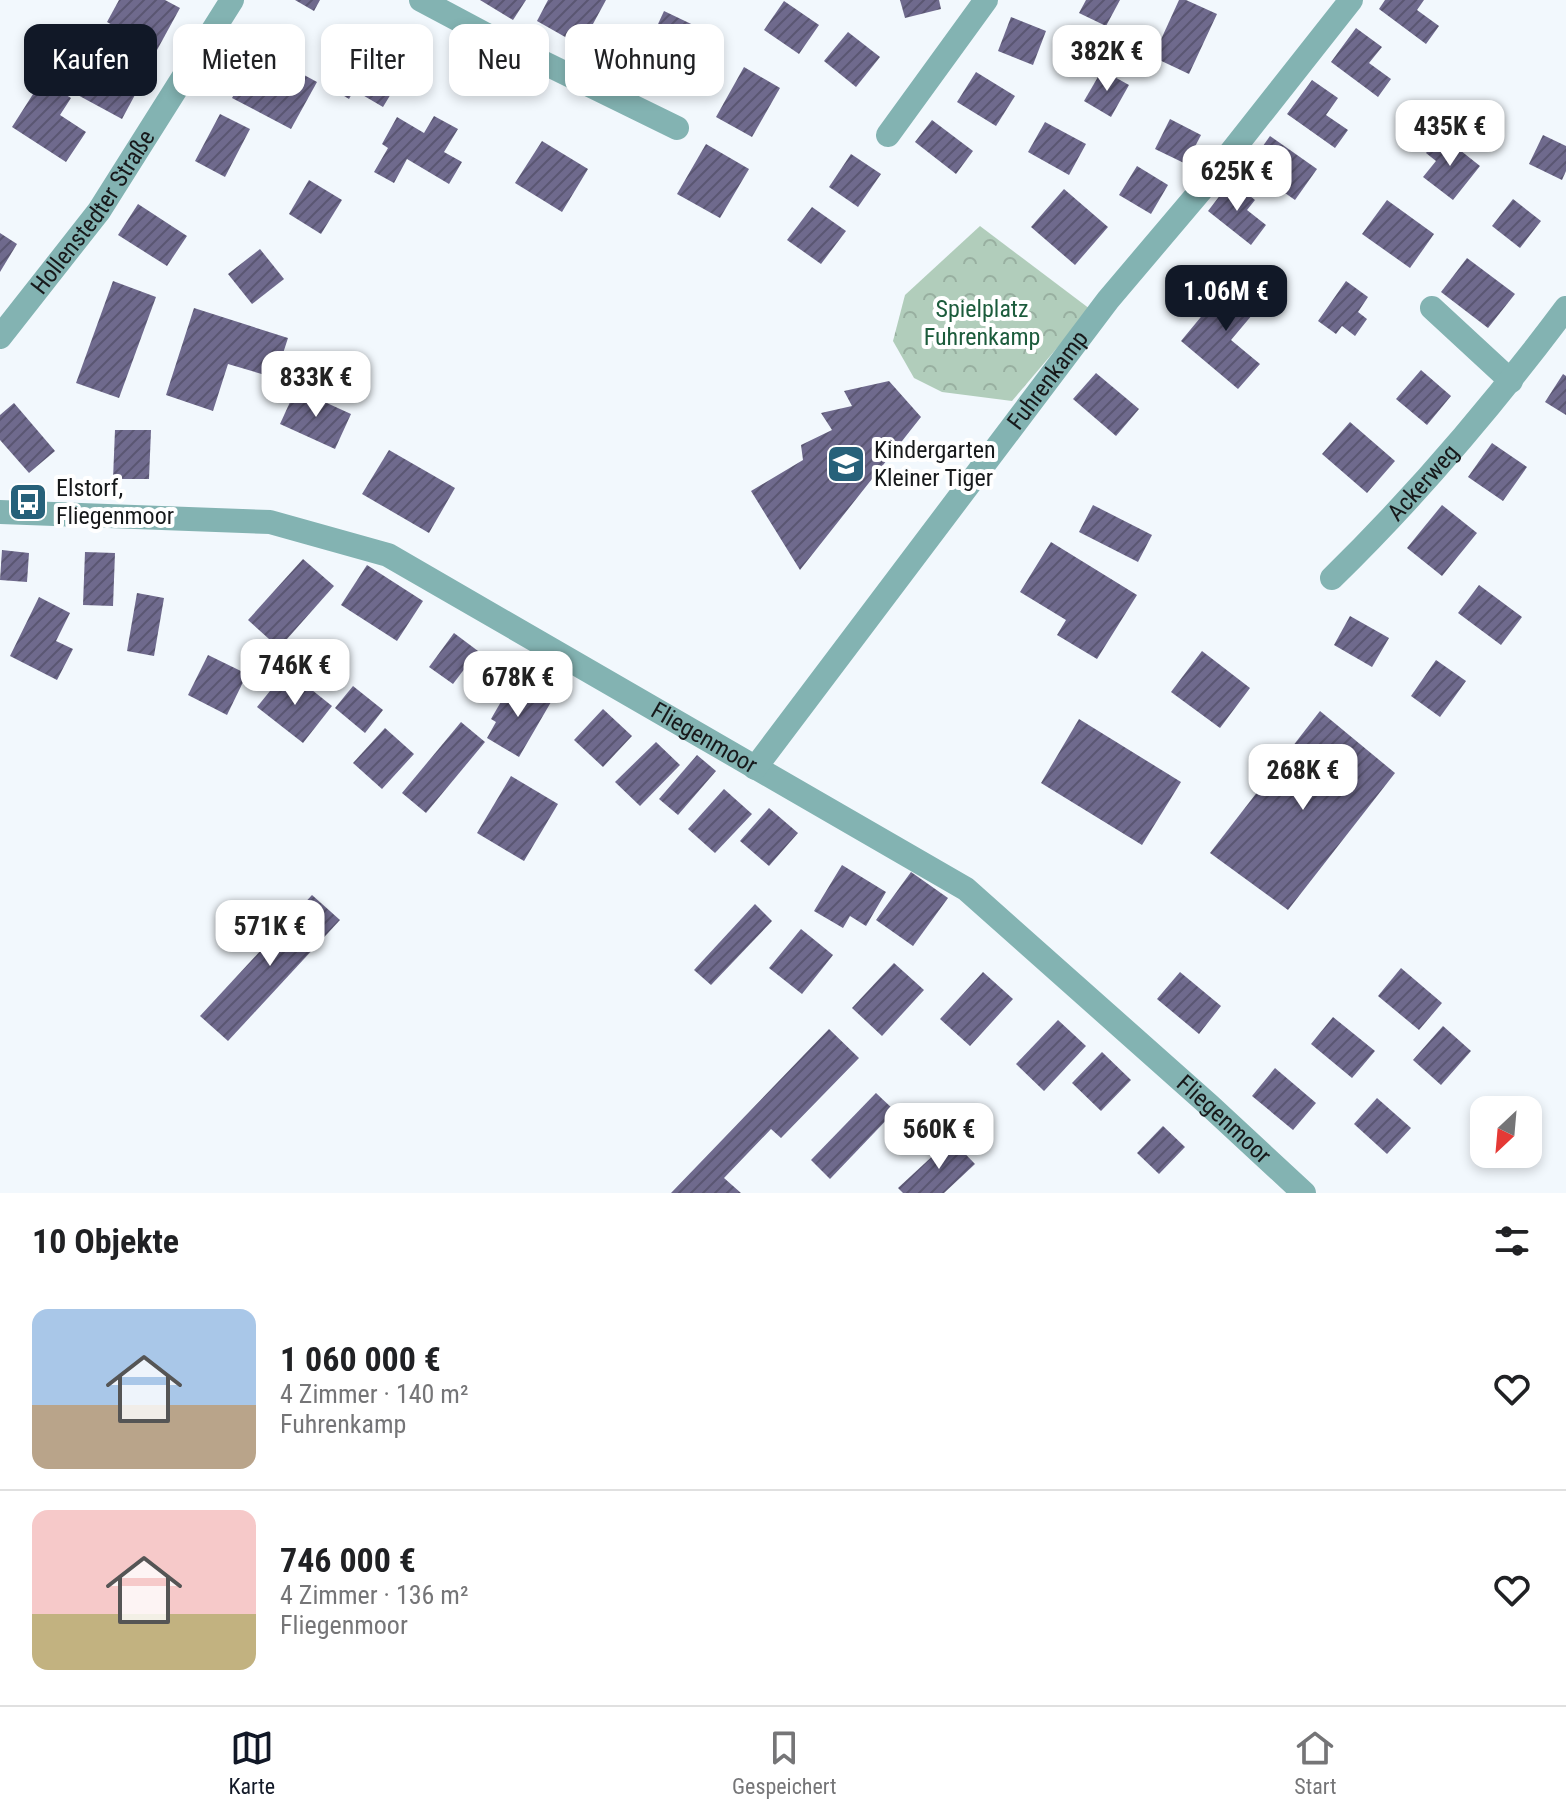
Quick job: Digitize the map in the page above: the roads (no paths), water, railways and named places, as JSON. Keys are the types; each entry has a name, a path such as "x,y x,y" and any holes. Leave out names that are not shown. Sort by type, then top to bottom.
{"street":[{"name":"Hollenstedter Straße","path":"0,337 99,211 232,0"},
{"path":"421,0 677,128"},
{"path":"888,135 986,0"},
{"name":"Fuhrenkamp","path":"755,768 1108,300 1202,189 1351,0"},
{"path":"1432,308 1511,381"},
{"name":"Ackerweg","path":"1332,578 1372,539 1511,381 1566,308"},
{"name":"Fliegenmoor","path":"0,512 270,522 388,555 966,889 1304,1193"}],"place":[{"name":"Kindergarten Kleiner Tiger","path":"846,464"},
{"name":"Elstorf, Fliegenmoor","path":"28,502"}],"park label":[{"name":"Spielplatz Fuhrenkamp","path":"982,323"}]}
